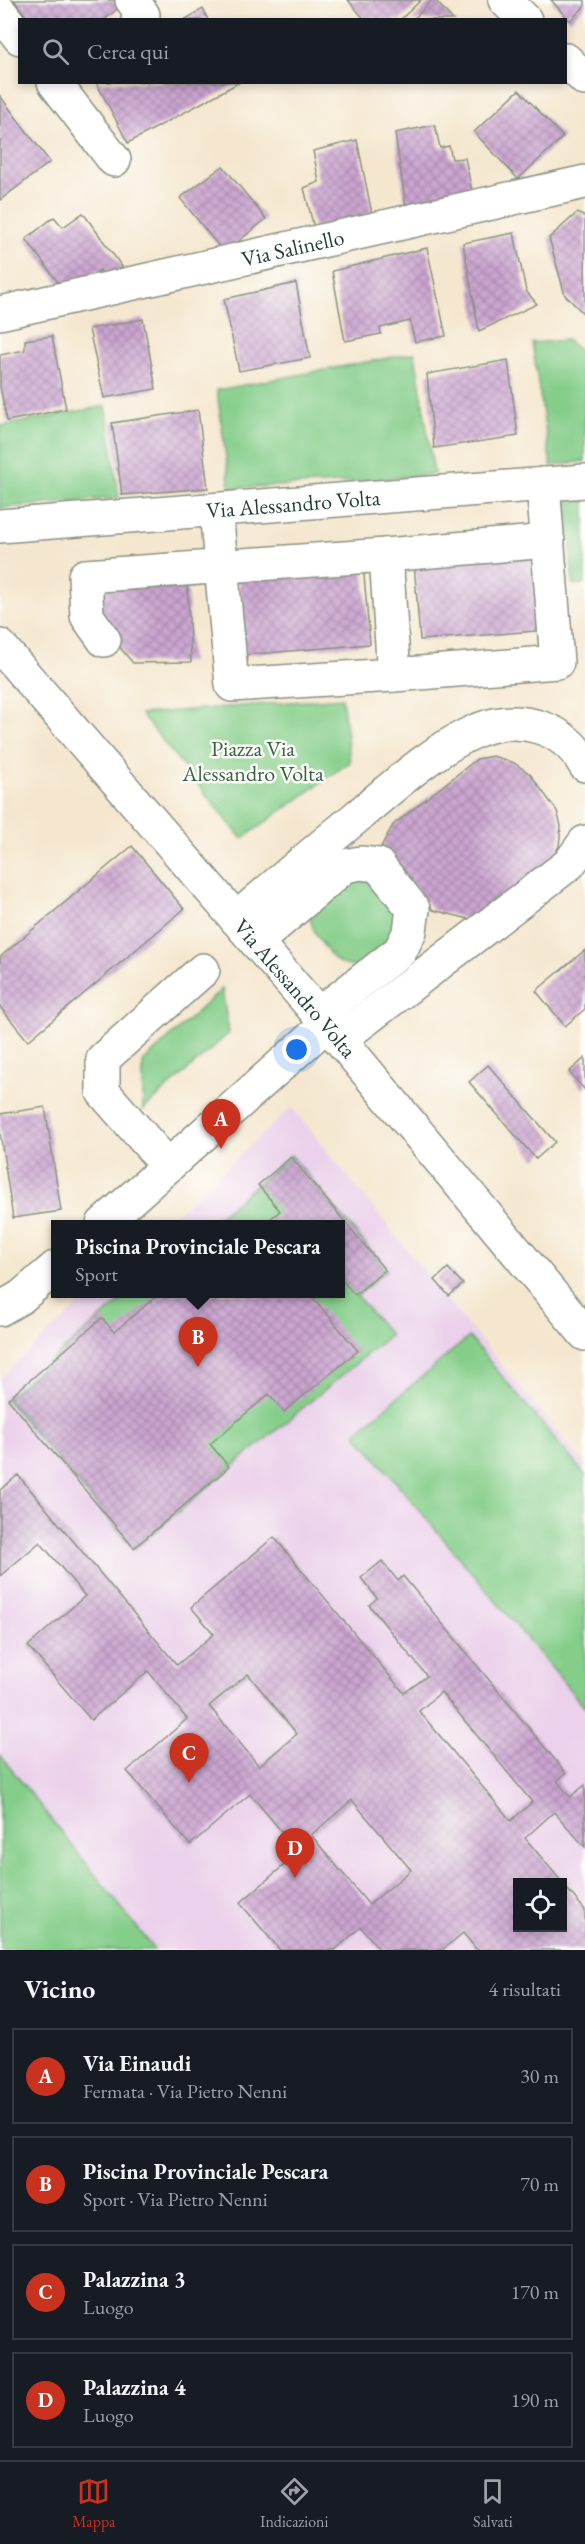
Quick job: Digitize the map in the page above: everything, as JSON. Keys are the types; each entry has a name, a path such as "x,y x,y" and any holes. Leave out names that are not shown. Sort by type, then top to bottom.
{"street":[{"path":"132,0 143,15 140,18"},
{"path":"505,0 523,18"},
{"path":"0,12 18,35"},
{"path":"567,59 585,43"},
{"path":"567,61 585,79"},
{"path":"57,84 114,160"},
{"name":"Via Salinello","path":"0,313 585,183"},
{"name":"Via Alessandro Volta","path":"0,526 585,481"},
{"path":"216,510 232,685 557,663 543,484"},
{"path":"104,640 87,616 85,576 548,541"},
{"path":"386,555 394,675"},
{"name":"Via Alessandro Volta","path":"0,646 329,1026 585,1334"},
{"path":"246,930 412,771 479,730 512,722 542,727 566,741 580,755 585,765"},
{"path":"329,1026 569,864 585,842"},
{"path":"107,1220 329,1026 399,951 410,931 413,909 378,865 361,862 345,866 246,930"},
{"path":"168,1166 103,1092 103,1059 203,970"},
{"path":"0,1309 21,1297 51,1271"}],"shaded area":[{"path":"292,1107 452,1306 585,1464 585,1950 155,1950 0,1755 0,1378 87,1298 345,1298 345,1220 169,1220"}],"green space":[{"path":"567,340 585,355 585,461 551,466 532,343"},
{"path":"415,353 434,474 342,483 230,488 217,390"},
{"path":"106,406 119,498 0,508 0,426"},
{"path":"585,500 585,584 573,585 567,501"},
{"name":"Piazza Via Alessandro Volta","path":"342,698 350,762 242,839 141,714"},
{"path":"366,878 375,885 398,915 395,936 357,967 345,965 335,959 319,939 311,923 311,911 344,879"},
{"path":"222,989 229,1033 143,1110 143,1062"},
{"path":"291,1155 387,1270 357,1296 390,1335 134,1549 6,1399 124,1298 345,1298 345,1220 215,1220"},
{"path":"469,1337 585,1475 585,1708 355,1433"},
{"path":"0,1755 155,1950 0,1950"}],"building":[{"path":"14,0 118,0 122,5 106,18 28,18"},
{"path":"348,0 421,0 402,18 363,18"},
{"path":"432,0 435,0 451,18 415,18"},
{"path":"551,0 585,0 585,6 570,21"},
{"path":"203,9 207,18 187,18"},
{"path":"97,84 236,84 128,143"},
{"path":"519,90 563,137 518,179 474,132"},
{"path":"0,96 50,162 0,200"},
{"path":"435,125 440,148 449,146 452,159 465,158 474,201 407,213 395,133"},
{"path":"357,140 372,214 314,228 304,188 319,182 313,151"},
{"path":"223,166 266,219 224,253 180,198"},
{"path":"83,213 123,268 107,281 100,270 65,292 26,239 54,217 63,227"},
{"path":"577,213 585,217 585,315 565,295 549,238"},
{"path":"514,233 526,291 537,304 479,331 463,243"},
{"path":"427,248 446,336 415,342 410,321 380,328 381,334 345,341 332,271"},
{"path":"296,283 310,358 239,371 224,299"},
{"path":"143,319 156,389 104,398 89,329"},
{"path":"52,336 66,409 7,421 0,387 0,355 25,350 25,340"},
{"path":"508,360 518,436 434,448 427,374"},
{"path":"198,410 208,488 122,495 112,423"},
{"path":"542,552 548,630 420,640 414,562"},
{"path":"363,564 370,644 244,655 238,575"},
{"path":"187,579 191,662 133,663 100,624 98,585"},
{"path":"493,756 514,763 530,774 557,811 561,826 559,846 547,867 492,913 469,919 433,910 381,847 393,825 477,759"},
{"path":"132,846 184,909 28,1041 0,1007 0,957"},
{"path":"585,950 585,1009 565,1026 536,991"},
{"path":"585,1058 585,1090 569,1072"},
{"path":"488,1065 555,1142 536,1159 469,1082"},
{"path":"45,1107 61,1211 13,1218 0,1133 0,1114"},
{"path":"291,1157 343,1220 269,1220 280,1211 258,1185"},
{"path":"345,1222 385,1270 355,1295 345,1284"},
{"path":"448,1268 463,1284 449,1296 435,1280"},
{"path":"154,1298 313,1298 358,1351 284,1412 269,1394 210,1444 229,1467 134,1548 8,1399 102,1318 114,1332"},
{"path":"18,1475 177,1665 214,1634 191,1607 274,1537 404,1693 427,1676 369,1605 377,1598 361,1578 382,1561 398,1581 403,1576 566,1773 557,1781 570,1797 585,1785 585,1847 554,1812 525,1838 559,1878 513,1878 513,1932 567,1932 567,1889 585,1910 585,1950 477,1950 463,1933 442,1950 380,1950 361,1927 335,1950 280,1950 240,1903 299,1852 250,1794 190,1845 127,1771 187,1719 148,1671 91,1720 28,1646 85,1596 40,1542 0,1576 0,1490","holes":["248,1674 297,1734 259,1766 209,1706","441,1692 532,1802 511,1821 419,1711","352,1800 411,1870 369,1905 311,1835"]}],"place":[{"name":"Via Einaudi","path":"221,1149"},
{"name":"Piscina Provinciale Pescara","path":"198,1367"},
{"name":"Palazzina 3","path":"189,1783"},
{"name":"Palazzina 4","path":"295,1878"}]}
